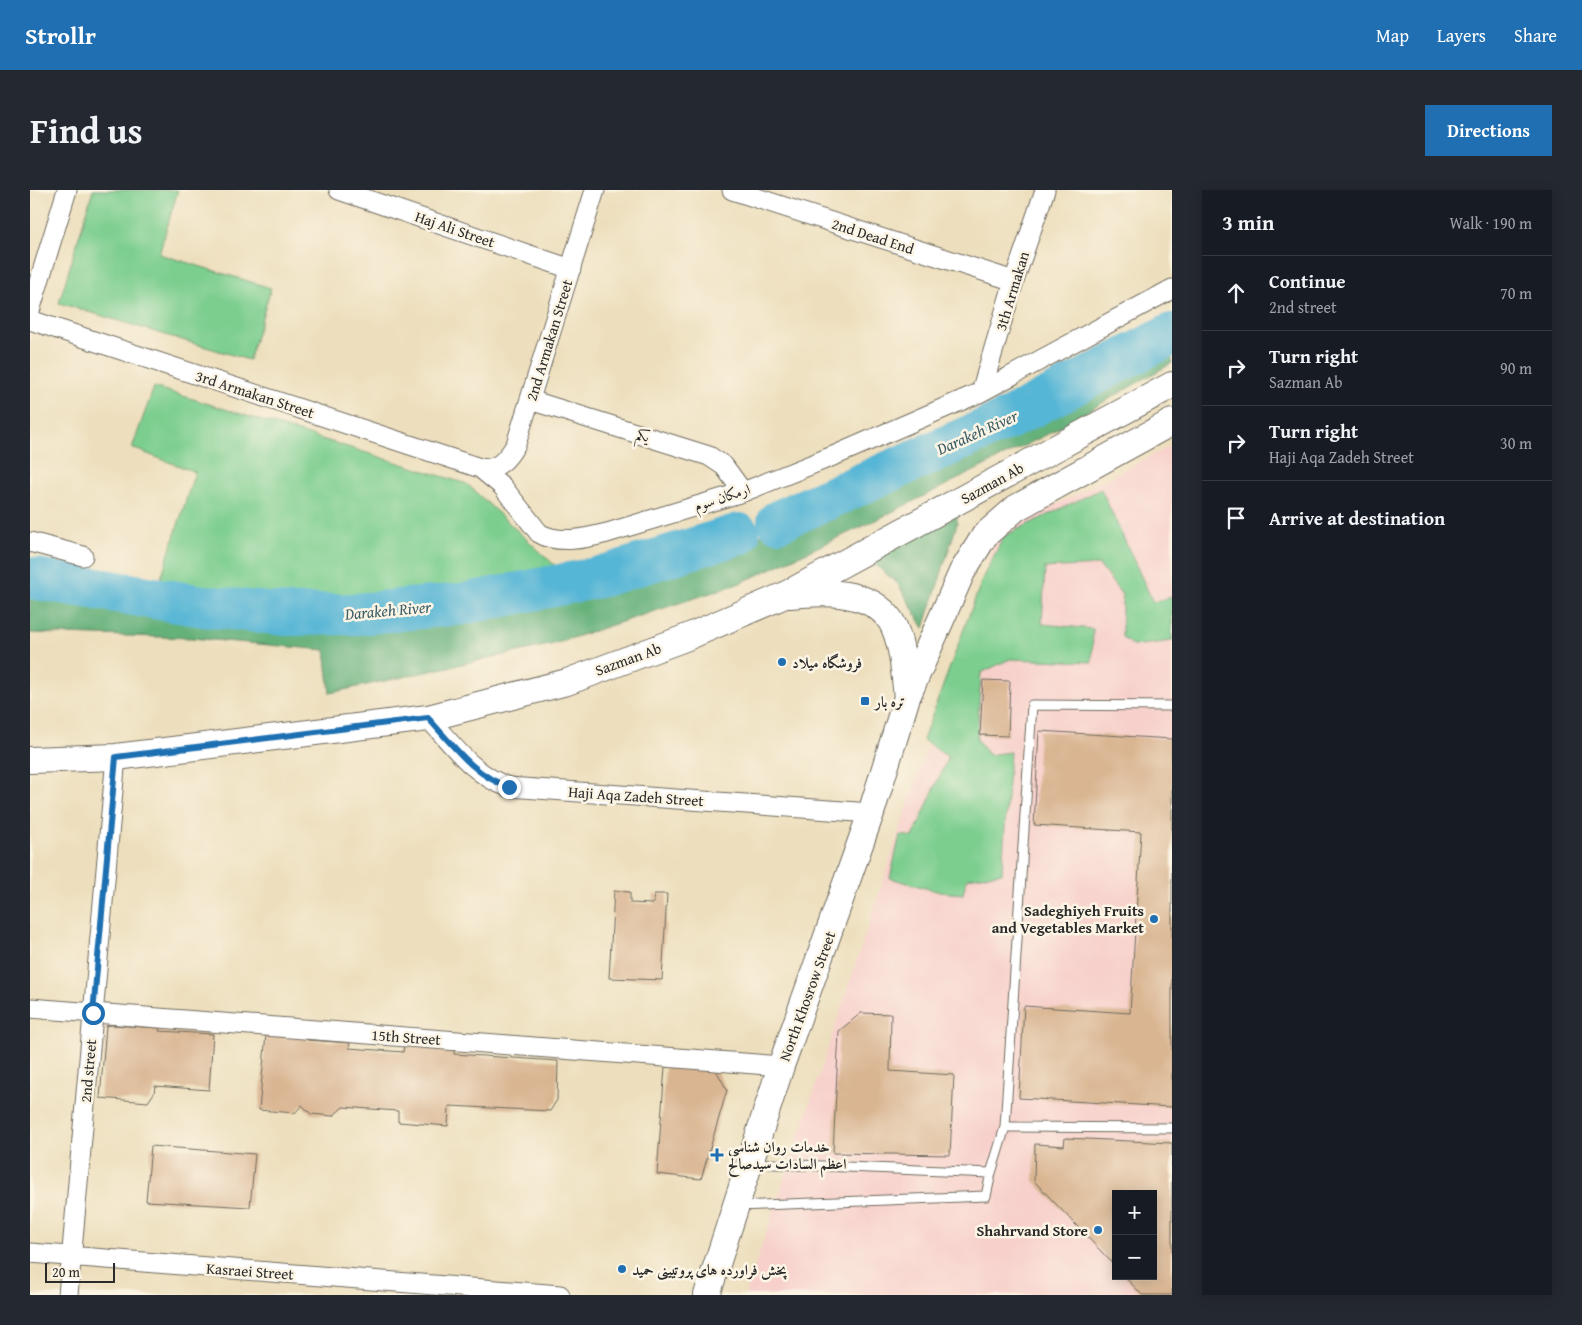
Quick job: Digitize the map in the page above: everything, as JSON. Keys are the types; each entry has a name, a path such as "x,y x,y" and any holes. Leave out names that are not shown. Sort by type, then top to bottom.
{"main road":[{"name":"Sazman Ab","path":"30,760 116,757 428,718 567,682 685,638 785,595 1170,391"},
{"path":"907,697 962,572 985,535 1016,508 1172,422"},
{"path":"785,595 810,593 846,595 862,598 878,608 890,620 898,638 907,697"},
{"name":"North Khosrow Street","path":"707,1295 781,1066 871,813 907,697"}],"street":[{"path":"30,311 67,190"},
{"name":"Haj Ali Street","path":"338,190 571,269"},
{"name":"2nd Armakan Street","path":"480,468 486,469 499,465 511,453 516,444 595,190"},
{"name":"2nd Dead End","path":"732,190 1014,281"},
{"name":"3th Armakan","path":"981,392 1014,281 1045,190"},
{"name":"ارمکان سوم","path":"480,468 502,486 539,533 555,539 591,537 743,492 838,454 981,392 1172,289"},
{"name":"3rd Armakan Street","path":"30,320 480,468"},
{"name":"یکم","path":"530,400 709,456 724,466 743,492"},
{"path":"30,542 83,556"},
{"name":"Haji Aqa Zadeh Street","path":"428,718 470,764 496,783 509,787 871,813"},
{"name":"2nd street","path":"68,1295 116,757"},
{"name":"15th Street","path":"30,1008 781,1066"},
{"name":"Kasraei Street","path":"30,1254 560,1295"}],"lane":[{"path":"737,1206 986,1196 1005,1126 1032,705 1172,706"},
{"path":"1005,1126 1172,1128"},
{"path":"751,1163 991,1173"}],"shaded area":[{"path":"1172,445 1172,1295 745,1295 997,535"}],"green space":[{"path":"93,190 178,190 159,254 271,288 249,360 59,303"},
{"path":"1172,342 1172,363 1046,435 874,521 738,584 554,644 330,693 325,650 191,638 30,633 30,585 274,622 481,612 671,569 842,503 1002,435"},
{"path":"154,387 467,484 563,573 503,586 438,596 290,603 160,581 195,472 132,448"},
{"path":"1101,489 1153,602 1172,597 1172,641 1133,646 1122,637 1122,595 1099,565 1045,568 1042,624 1093,629 1092,662 1010,659 981,673 977,739 988,755 1010,752 1002,873 967,878 963,894 940,892 890,878 900,835 913,837 948,757 923,740 983,577 1004,536"},
{"path":"957,515 957,524 924,628 898,584 871,561"}],"building":[{"path":"983,680 1010,681 1008,736 980,735"},
{"name":"Sadeghiyeh Fruits and Vegetables Market","path":"1039,731 1172,739 1172,1107 1019,1098 1024,1006 1130,1013 1141,832 1034,825"},
{"path":"614,891 630,892 630,903 653,904 654,894 667,894 662,980 609,978"},
{"path":"861,1013 891,1014 890,1071 954,1075 950,1155 833,1153 839,1031"},
{"path":"106,1026 160,1028 159,1031 213,1034 209,1090 155,1086 154,1093 148,1102 100,1098"},
{"path":"266,1034 307,1038 307,1040 350,1043 349,1048 403,1052 404,1045 454,1049 454,1054 558,1061 557,1100 550,1111 449,1106 448,1126 398,1122 398,1111 343,1107 333,1116 311,1114 302,1105 295,1113 259,1110"},
{"path":"665,1067 716,1070 727,1090 701,1179 657,1174"},
{"name":"Shahrvand Store","path":"1065,1138 1172,1143 1172,1295 1142,1295 1128,1280 1157,1280 1157,1190 1112,1190 1112,1263 1034,1181 1035,1144 1064,1146"},
{"path":"151,1146 255,1154 250,1207 146,1201"}],"waterway":[{"name":"Darakeh River","path":"778,521 1008,419 1172,334"},
{"name":"Darakeh River","path":"30,578 203,606 286,615 358,614 463,604 600,577 739,534"}],"place":[{"name":"فروشگاه میلاد","path":"782,662"},
{"name":"تره بار","path":"865,701"},
{"name":"Sadeghiyeh Fruits and Vegetables Market","path":"1154,919"},
{"name":"خدمات روان شناسی اعظم السادات سیدصالح","path":"717,1155"},
{"name":"Shahrvand Store","path":"1098,1230"},
{"name":"پخش فراورده های پروتیینی حمید","path":"622,1269"}],"route":[{"path":"93,1013 116,757 428,718 470,764 496,783 509,787"}]}
